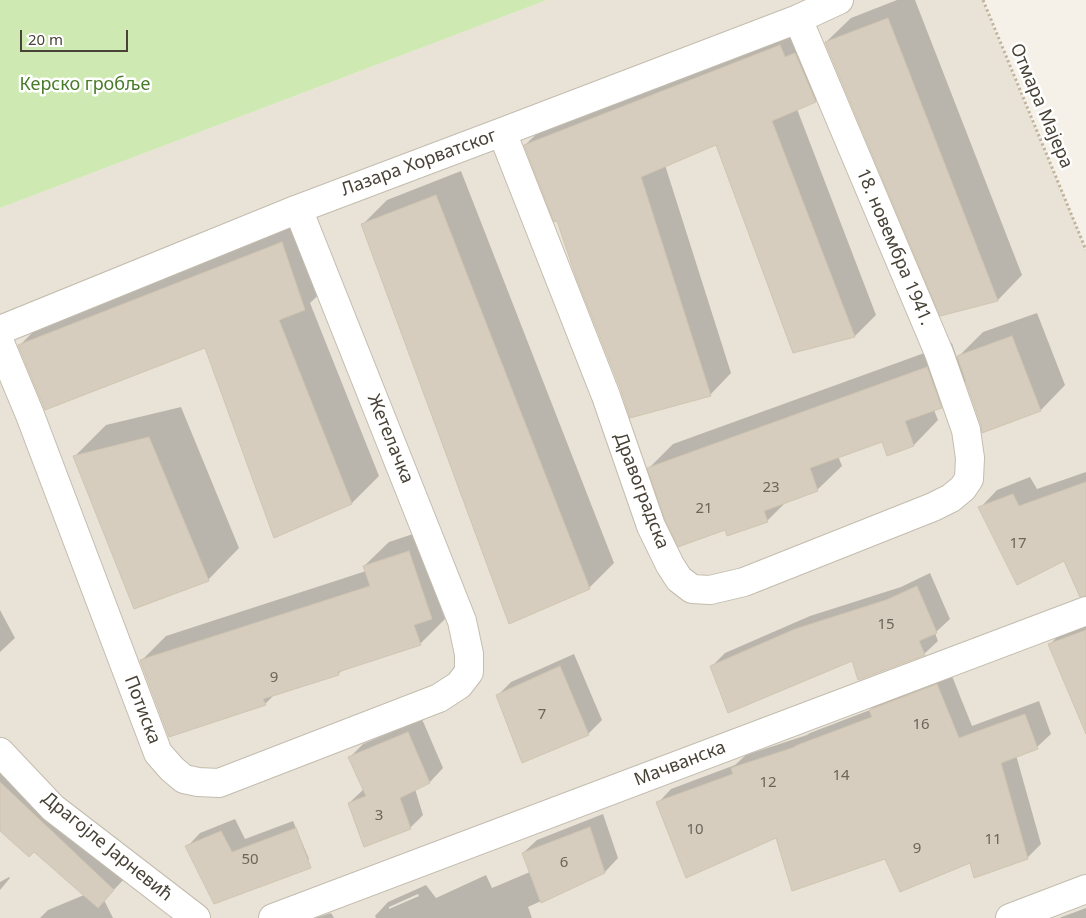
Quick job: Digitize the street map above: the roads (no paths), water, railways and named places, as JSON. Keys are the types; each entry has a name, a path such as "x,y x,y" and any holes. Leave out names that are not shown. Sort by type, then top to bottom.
{"street":[{"name":"Лазара Хорватског","path":"0,330 298,209 798,19 839,0"},
{"name":"18. новембра 1941.","path":"798,19 939,354 966,430 970,458 969,479"},
{"name":"Дравоградска","path":"502,132 606,396 651,526 679,579 692,589 710,590 744,582 888,525 951,498 963,488 969,479"},
{"name":"Жетелачка","path":"298,209 462,621 470,654 469,672"},
{"name":"Потиска","path":"0,343 30,415 158,753 184,779 219,783 439,698 459,685 469,672"},
{"name":"Мачванска","path":"273,918 1086,611"},
{"name":"Драгојле Јарневић","path":"0,752 53,808 196,918"},
{"path":"1010,918 1086,889"}],"park label":[{"name":"Керско гробље","path":"85,85"}]}
